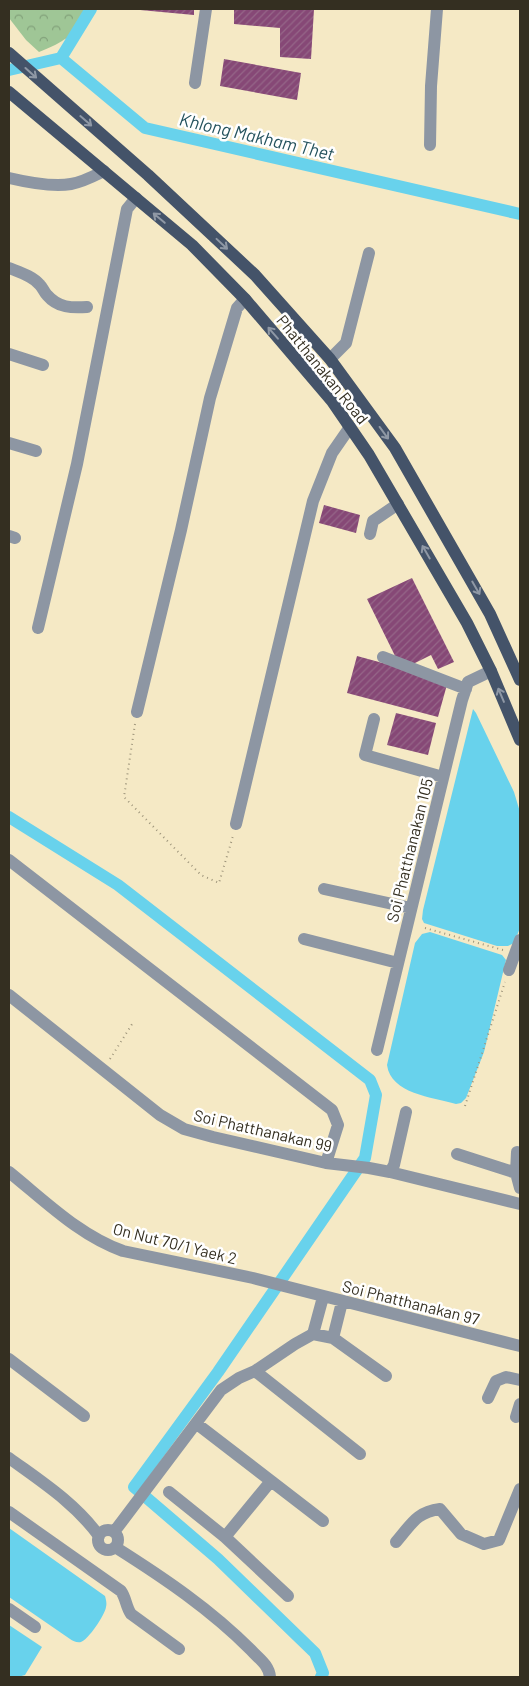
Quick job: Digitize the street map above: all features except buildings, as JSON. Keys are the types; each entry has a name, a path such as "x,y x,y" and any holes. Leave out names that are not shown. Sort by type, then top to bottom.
{"main road":[{"name":"Phatthanakan Road","path":"11,55 148,175 255,275 330,358 395,448 490,614 520,680"},
{"name":"Phatthanakan Road","path":"9,92 192,245 244,299 332,401 369,455 467,623 491,671 520,740"}],"street":[{"path":"195,83 206,9"},
{"path":"430,145 431,86 437,9"},
{"path":"9,178 48,184 71,184 104,171"},
{"path":"38,628 77,464 128,209 136,198"},
{"path":"330,358 346,343 369,253"},
{"path":"9,268 24,274 40,284 48,296 59,305 74,308 87,307"},
{"path":"137,712 181,530 210,398 237,308 244,299"},
{"path":"9,354 43,365"},
{"path":"236,824 313,501 332,453 350,427"},
{"path":"9,443 36,451"},
{"path":"370,534 373,521 398,504"},
{"path":"383,657 466,689 468,682 491,671"},
{"name":"Soi Phatthanakan 105","path":"377,1050 466,689"},
{"path":"374,719 364,755 443,777"},
{"path":"9,860 332,1110 338,1125 326,1163"},
{"path":"324,890 411,908"},
{"path":"304,939 398,963"},
{"path":"509,970 520,940"},
{"name":"Soi Phatthanakan 99","path":"10,998 104,1069 160,1115 184,1129 326,1163 390,1172 520,1204"},
{"path":"390,1172 394,1164 406,1112"},
{"path":"517,1152 516,1173 520,1188"},
{"path":"456,1154 516,1173"},
{"name":"On Nut 70/1 Yaek 2","path":"9,1172 75,1225 105,1244 123,1251 253,1278 294,1290"},
{"name":"Soi Phatthanakan 97","path":"294,1290 520,1346"},
{"path":"313,1334 323,1297"},
{"path":"333,1338 342,1302"},
{"path":"9,1458 67,1500 90,1523 99,1536 99,1544 108,1550 115,1547 118,1540 118,1527 221,1390 239,1378 255,1371 313,1334 333,1338 386,1376"},
{"path":"9,1359 84,1416"},
{"path":"255,1371 360,1454"},
{"path":"488,1398 496,1381 506,1377 520,1380"},
{"path":"516,1417 520,1404"},
{"path":"197,1424 323,1521"},
{"path":"225,1537 271,1481"},
{"path":"396,1542 418,1517 428,1511 440,1509 461,1534 484,1544 499,1540 520,1489"},
{"path":"169,1492 225,1537 288,1596"},
{"path":"9,1512 121,1591 124,1595 127,1609 131,1614 179,1649"},
{"path":"99,1536 105,1530 118,1527"},
{"path":"115,1547 163,1577 205,1608 241,1640 269,1669 270,1677"},
{"path":"9,1609 35,1627"}],"path":[{"path":"137,712 124,797 201,875 219,883 236,824"},
{"path":"425,928 515,953"},
{"path":"465,1106 509,970"},
{"path":"104,1069 134,1021"}],"green space":[{"path":"9,9 85,9 79,25 74,31 62,41 39,52 26,40 9,18"}],"water":[{"path":"473,709 514,792 520,812 520,928 514,943 508,946 497,946 424,923 422,919"},
{"path":"430,932 502,955 506,960 484,1052 466,1098 461,1103 456,1104 414,1093 404,1088 390,1075 387,1065 415,943 422,934"},
{"path":"9,1528 105,1596 106,1606 103,1616 92,1632 81,1642 71,1640 9,1597"},
{"path":"9,1625 42,1647 25,1675 18,1677 9,1677"}],"waterway":[{"path":"61,58 91,9"},
{"name":"Khlong Makham Thet","path":"61,58 145,128 520,214"},
{"name":"Khlong Makham Thet","path":"9,70 61,58"},
{"path":"9,817 118,885 370,1080 376,1095 365,1158 218,1372 134,1487 218,1559 315,1653 323,1673 321,1677"}]}
